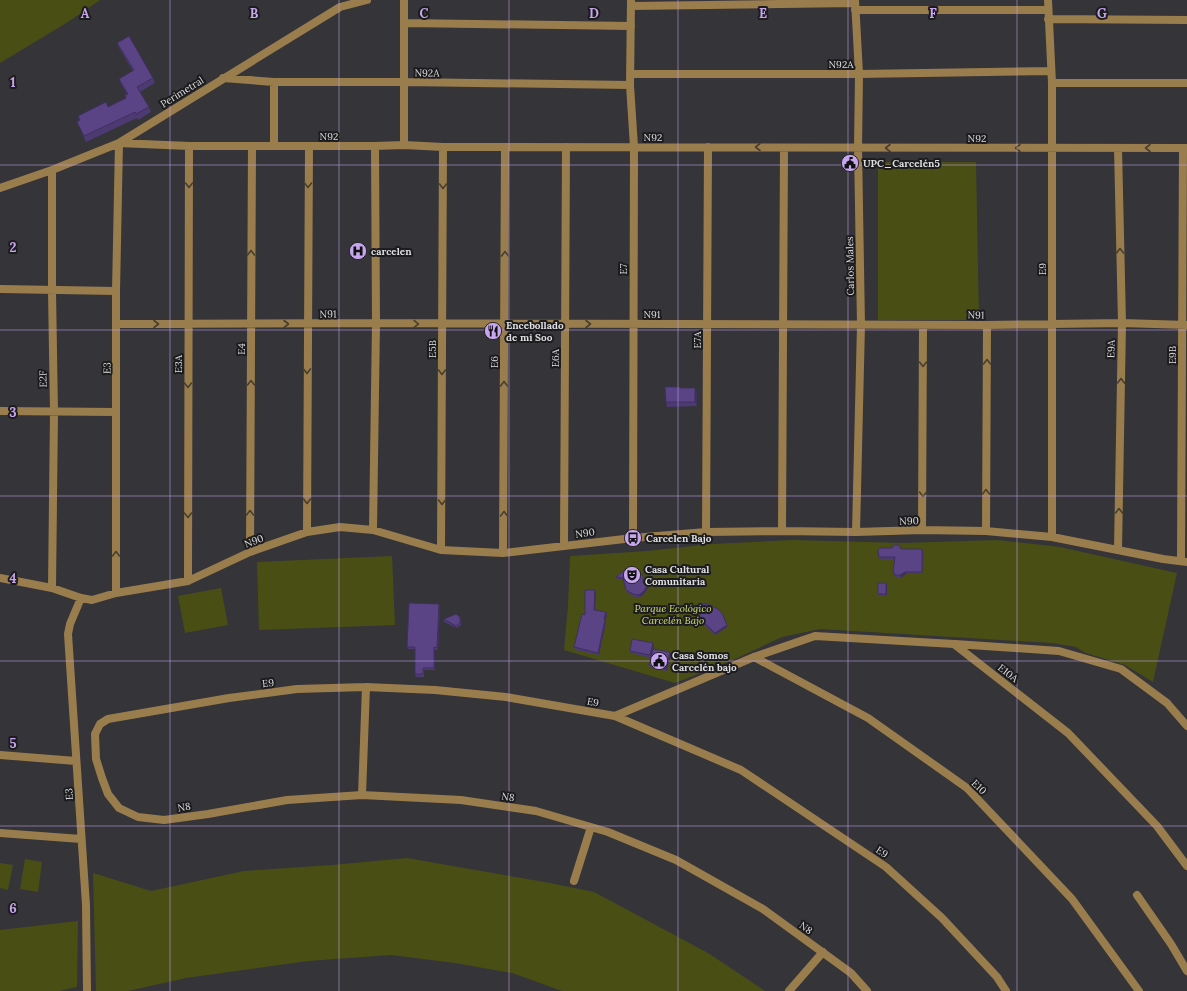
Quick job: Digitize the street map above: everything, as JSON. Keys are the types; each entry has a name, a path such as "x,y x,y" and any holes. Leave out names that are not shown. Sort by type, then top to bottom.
{"street":[{"name":"Perimetral","path":"0,188 52,170 119,143 340,7 367,0"},
{"path":"404,0 404,145"},
{"name":"E9","path":"1048,0 1052,82 1052,537"},
{"path":"631,3 855,4 1048,10"},
{"name":"E7","path":"631,3 630,86 634,147 633,538"},
{"name":"Carlos Males","path":"855,4 859,74 858,148 861,325 856,532"},
{"path":"1048,19 1187,20"},
{"path":"405,23 631,26"},
{"name":"N92A","path":"630,74 1051,72"},
{"name":"N92A","path":"223,78 274,82 405,82 630,86"},
{"path":"274,82 274,146"},
{"path":"1052,82 1187,83"},
{"name":"N92","path":"119,143 189,146 404,145 443,147 1185,148"},
{"name":"E3","path":"116,593 116,291 119,143"},
{"name":"E3A","path":"188,581 189,146"},
{"name":"E4","path":"250,552 252,146"},
{"path":"307,532 308,146"},
{"path":"373,530 376,323 375,146"},
{"name":"E5B","path":"441,550 443,147"},
{"name":"E6","path":"503,553 505,147"},
{"name":"E6A","path":"564,546 566,147"},
{"name":"E7A","path":"706,532 708,147"},
{"path":"782,531 784,148"},
{"name":"E9A","path":"1118,148 1122,323 1118,550"},
{"name":"E9B","path":"1184,561 1185,148"},
{"name":"E2F","path":"52,170 54,412 52,588"},
{"path":"0,289 116,291"},
{"name":"N91","path":"117,324 376,323 1052,325 1122,323 1185,325"},
{"path":"922,530 923,325"},
{"path":"986,531 987,325"},
{"path":"0,411 116,412"},
{"name":"N90","path":"0,578 52,588 81,598 92,600 116,593 188,581 250,552 307,532 340,527 373,530 441,550 503,553 633,538 706,532 856,532 922,530 986,531 1052,537 1184,561"},
{"name":"E3","path":"81,598 70,624 68,634 86,905 87,991"},
{"path":"615,716 754,657 816,636 1059,651 1121,669 1167,704 1187,726"},
{"name":"E10A","path":"954,644 1068,733 1157,826 1187,866"},
{"name":"E10","path":"754,657 868,718 967,788 1072,899 1139,991"},
{"path":"362,795 366,687"},
{"name":"E9","path":"108,794 96,759 95,734 100,724 108,719 229,698 297,689 366,687 435,690 506,697 615,716 741,770 886,867 942,918 997,977 1006,991"},
{"path":"0,755 76,761"},
{"name":"N8","path":"108,794 119,808 138,817 164,820 287,800 362,795 461,800 536,811 608,832 676,860 764,909 851,973 867,991"},
{"path":"574,881 592,827"},
{"path":"0,833 82,839"},
{"path":"1137,895 1171,944 1187,971"},
{"path":"789,991 823,952"}],"green space":[{"path":"0,0 100,0 68,22 0,63"},
{"path":"878,162 976,162 979,320 878,320"},
{"name":"Parque Ecológico Carcelén Bajo","path":"792,540 904,543 997,540 1060,547 1177,573 1153,682 1125,665 1086,653 1076,647 1052,643 820,629 782,637 735,659 675,683 564,650 570,556 647,551 712,544"},
{"path":"392,556 395,625 259,630 257,562"},
{"path":"221,588 228,625 185,633 178,596"},
{"path":"407,858 594,892 708,953 765,991 562,991 512,973 455,963 391,955 308,961 186,978 128,991 96,991 93,873 151,891 244,871"},
{"path":"25,859 42,862 38,892 20,889"},
{"path":"0,863 13,865 8,890 0,888"},
{"path":"78,921 77,987 59,991 0,991 0,930"}],"building":[{"path":"129,36 153,78 137,87 149,107 84,136 77,122 80,120 78,116 106,102 108,107 126,98 125,95 128,94 119,79 134,70 117,43"},
{"path":"665,387 695,388 695,402 666,402"},
{"path":"894,545 899,545 901,549 922,549 922,572 905,572 900,575 895,575 893,571 895,557 879,557 878,550 880,548 892,548"},
{"path":"630,568 638,570 643,576 643,583 649,583 644,591 639,595 633,594 626,590 623,578 616,577 626,569"},
{"path":"878,583 886,583 886,594 878,594"},
{"path":"585,590 595,590 594,610 606,612 598,653 574,647 582,614 585,615"},
{"path":"409,603 439,604 437,648 434,647 434,668 423,668 423,674 415,674 415,647 407,647"},
{"path":"699,604 708,604 718,609 722,613 727,625 715,633 700,619"},
{"path":"456,614 460,617 460,623 456,626 444,619"},
{"path":"632,639 653,643 650,655 630,651"},
{"path":"653,649 670,652 666,669 649,665"}],"place":[{"name":"UPC_Carcelén5","path":"850,163"},
{"name":"carcelen","path":"358,251"},
{"name":"Encebollado de mi Soo","path":"493,331"},
{"name":"Carcelen Bajo","path":"633,538"},
{"name":"Casa Cultural Comunitaria","path":"632,575"},
{"name":"Casa Somos Carcelén bajo","path":"659,661"}]}
